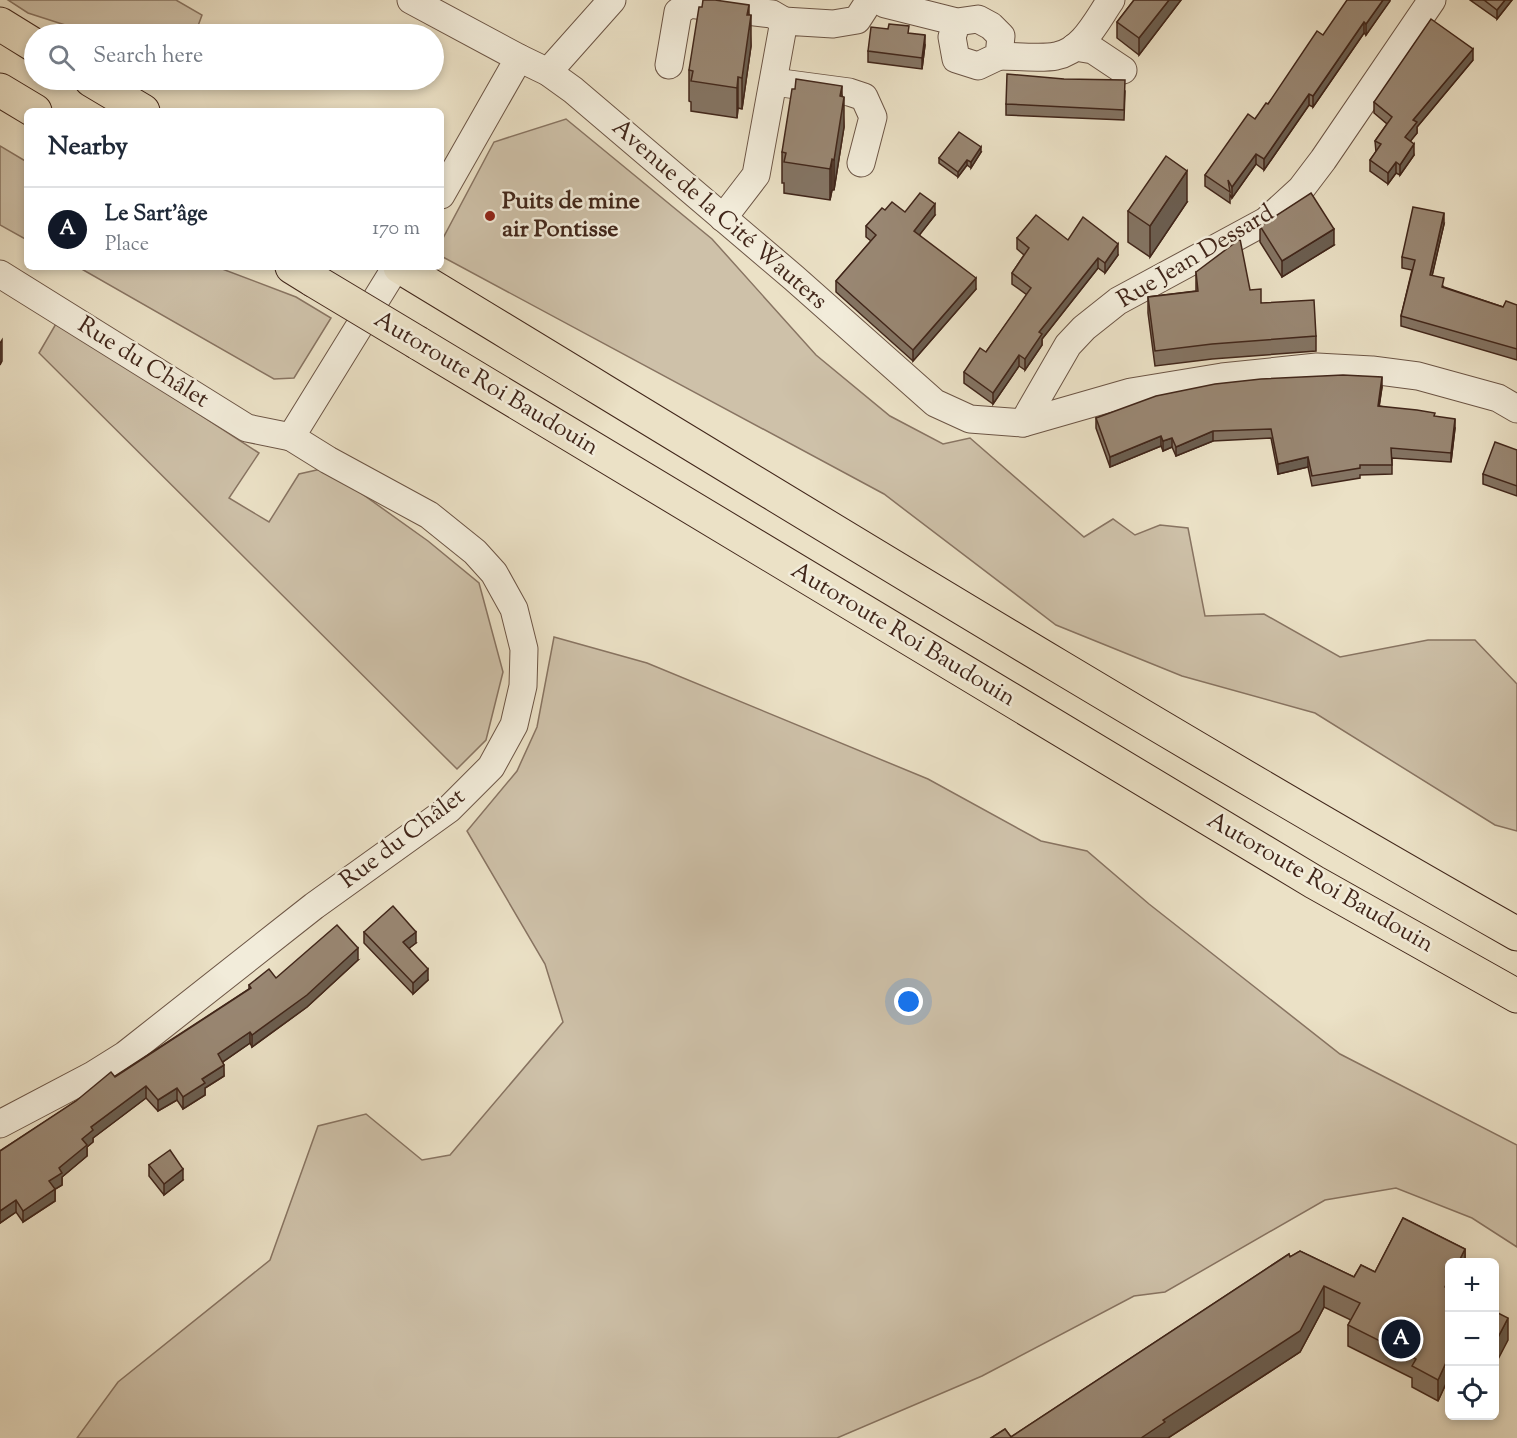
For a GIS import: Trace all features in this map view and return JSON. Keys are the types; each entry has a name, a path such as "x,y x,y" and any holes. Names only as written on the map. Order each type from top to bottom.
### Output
{"highway":[{"path":"0,24 24,39"},
{"path":"0,90 30,108"},
{"path":"108,90 138,108"},
{"path":"403,270 1334,831 1517,934"},
{"name":"Autoroute Roi Baudouin","path":"303,273 1314,882 1517,996"}],"street":[{"name":"Avenue de la Cité Wauters","path":"411,0 548,72 581,97 794,278 934,403 970,419 1023,423"},
{"path":"548,72 612,0"},
{"path":"669,64 678,12 689,4 772,14 784,21 833,24 857,20 870,0"},
{"path":"879,0 885,4 957,22 978,19 991,26 1001,36 999,56"},
{"path":"957,22 952,37 956,59 978,66 999,56 1057,56 1083,40 1111,0"},
{"name":"Rue Jean Dessard","path":"1023,423 1068,345 1084,328 1118,301 1266,221 1301,189 1432,0"},
{"path":"723,218 756,175 784,21"},
{"path":"1075,47 1093,50 1123,70"},
{"path":"444,190 519,58"},
{"path":"774,82 849,92 864,97 873,117 861,163"},
{"path":"291,437 396,270"},
{"name":"Rue du Châlet","path":"0,274 247,428 291,437 328,460 429,515 475,552 494,573 514,609 524,649 523,686 514,724 491,767 449,809 314,906 125,1055 93,1075 0,1124"},
{"path":"1023,423 1131,392 1222,377 1317,368 1372,370 1418,376 1498,398 1517,409"}],"shaded area":[{"path":"8,0 176,0 202,15 199,24 62,24 28,13"},
{"path":"566,119 712,239 816,355 890,416 943,444 970,438 1084,537 1113,519 1135,535 1160,525 1188,528 1205,616 1264,614 1340,657 1428,640 1475,640 1517,684 1517,831 1495,825 1315,713 1182,676 1056,625 884,494 444,258 444,236 494,142"},
{"path":"0,146 24,160 24,238 0,225"},
{"path":"83,270 225,270 296,297 331,318 294,378 274,379"},
{"path":"57,322 259,453 229,498 269,522 299,474 321,469 344,481 428,541 479,583 503,672 486,740 457,769 39,353"},
{"path":"554,637 647,663 928,779 1041,841 1087,851 1149,904 1340,1054 1517,1145 1517,1247 1472,1218 1396,1188 1325,1200 1165,1292 1134,1296 982,1376 837,1438 77,1438 118,1382 270,1260 318,1126 366,1114 422,1160 450,1155 563,1022 545,964 467,831 517,771 537,727"}],"building":[{"path":"703,0 749,5 747,15 751,15 742,78 738,77 737,88 691,81 693,71 689,70 699,7 702,7"},
{"path":"1134,0 1169,0 1139,38 1117,22"},
{"path":"1347,0 1383,0 1366,24 1364,22 1313,96 1309,94 1264,159 1256,154 1232,187 1228,180 1230,192 1205,175 1248,114 1255,119 1266,103 1268,104 1317,31 1323,35"},
{"path":"1484,0 1505,0 1497,10"},
{"path":"1431,19 1473,49 1413,120 1417,122 1405,137 1414,144 1400,165 1396,162 1388,173 1370,160 1381,144 1375,141 1392,117 1374,102"},
{"path":"889,24 909,26 908,33 925,35 922,58 868,51 871,27 888,29"},
{"path":"1007,74 1064,79 1125,80 1124,110 1006,104"},
{"path":"796,79 842,86 840,96 844,97 834,160 832,159 830,169 784,162 786,153 782,152 792,89 795,89"},
{"path":"959,132 981,147 971,162 967,160 958,172 939,158"},
{"path":"1166,156 1187,171 1150,226 1128,211"},
{"path":"920,193 935,204 914,231 976,278 913,350 836,281 876,235 866,226 882,208 885,210 892,202 905,212"},
{"path":"1311,193 1334,229 1282,261 1260,226"},
{"path":"1413,207 1444,213 1430,275 1444,278 1442,287 1503,307 1506,301 1517,305 1517,349 1401,316 1415,260 1402,257"},
{"path":"1036,215 1068,240 1083,217 1118,244 1105,263 1098,258 1039,332 1042,334 1025,359 1019,355 993,393 964,372 980,348 986,352 1031,288 1012,273 1029,248 1017,238"},
{"path":"1240,239 1250,290 1261,289 1261,303 1314,300 1316,336 1155,351 1148,297 1198,291 1196,272"},
{"path":"1343,375 1382,377 1378,406 1435,413 1434,416 1455,419 1451,453 1391,448 1392,465 1360,465 1360,468 1312,476 1308,457 1278,464 1271,429 1213,431 1176,447 1172,438 1163,441 1161,436 1110,457 1096,418 1156,396 1215,384"},
{"path":"1495,442 1517,450 1517,486 1483,474"},
{"path":"393,906 416,932 403,942 428,969 413,983 364,932"},
{"path":"337,925 358,948 307,995 252,1035 250,1032 218,1054 224,1065 202,1079 205,1083 183,1097 177,1088 158,1100 146,1086 91,1127 93,1130 82,1139 87,1145 59,1168 62,1173 49,1181 55,1189 23,1211 16,1200 0,1211 0,1151 76,1101 111,1072 115,1077 251,988 249,985 269,969 276,978"},
{"path":"170,1150 183,1169 164,1184 149,1165"},
{"path":"1403,1218 1465,1249 1460,1258 1445,1258 1445,1365 1438,1380 1412,1366 1416,1359 1348,1325 1360,1303 1324,1286 1300,1331 1163,1420 1165,1422 1141,1438 991,1438 1005,1429 1011,1437 1289,1254 1290,1257 1300,1251 1354,1277 1361,1265 1375,1272"},
{"path":"1499,1314 1508,1318 1499,1335"}],"place":[{"name":"Puits de mine air Pontisse","path":"490,216"},
{"name":"Le Sart'âge","path":"1401,1339"}]}
